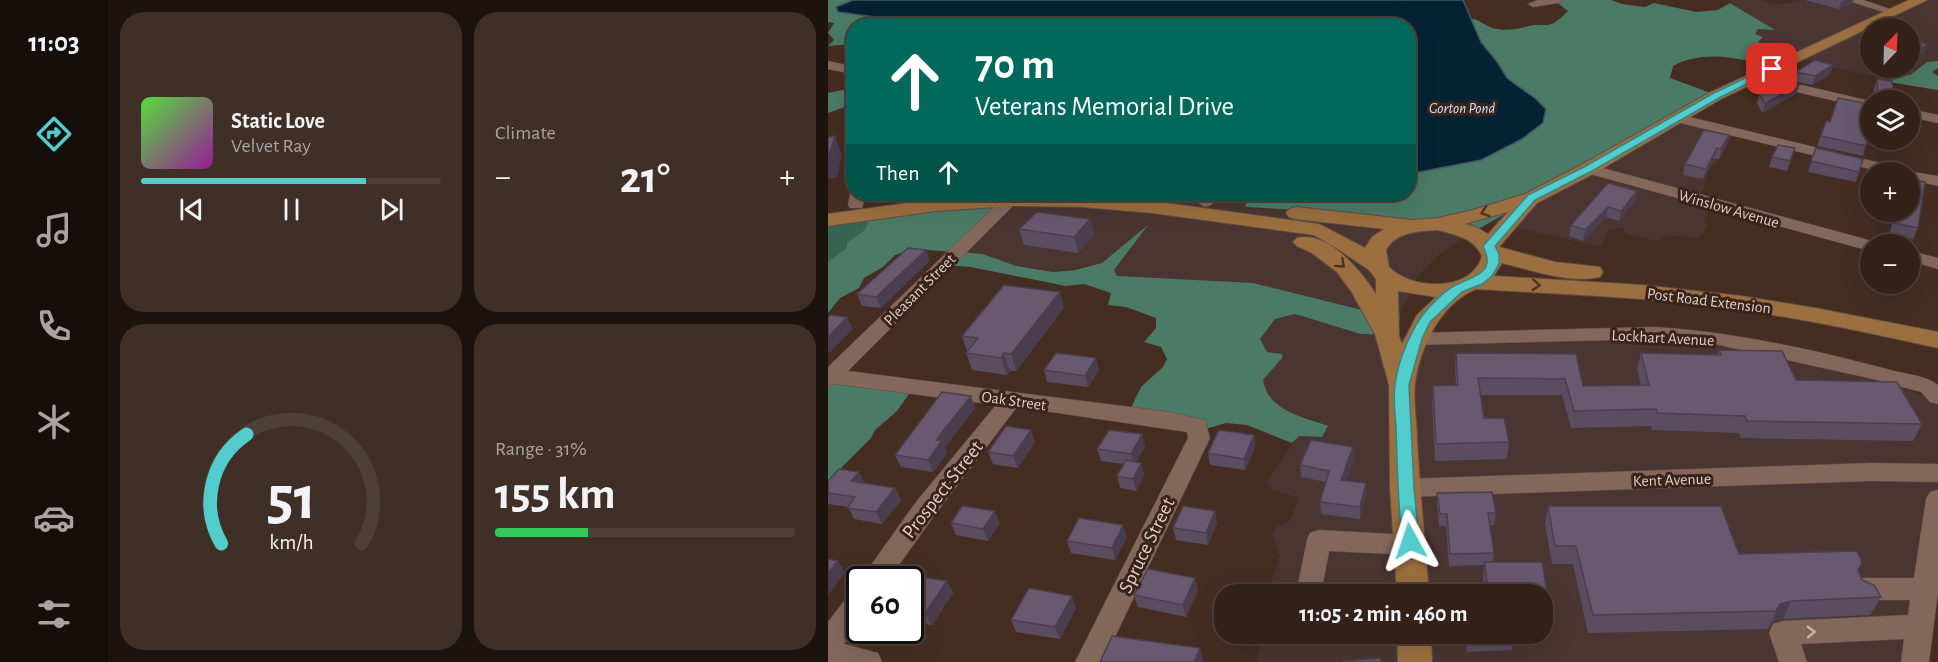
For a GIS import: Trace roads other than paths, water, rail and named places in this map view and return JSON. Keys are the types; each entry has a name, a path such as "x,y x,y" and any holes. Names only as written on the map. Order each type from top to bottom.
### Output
{"main road":[{"path":"1082,201 1152,207 1208,203 1382,224 1438,224 1478,215 1532,198 1754,78 1920,0"},
{"path":"1402,385 1415,339 1425,320 1467,285 1488,273 1493,264 1491,250 1532,198"},
{"path":"828,210 852,201"},
{"path":"828,220 936,205 995,201"},
{"path":"1208,203 1315,246 1333,257 1355,277 1387,336 1402,385 1405,488 1413,584"},
{"name":"Post Road Extension","path":"1208,203 1319,230 1349,246 1401,285 1419,290 1467,285 1608,288 1741,303 1827,317 1938,340"},
{"name":"Post Road Extension","path":"1438,224 1468,231 1491,250 1555,269 1766,290 1938,324"},
{"path":"1387,336 1382,272 1374,255 1377,245 1386,236 1399,229 1416,225"},
{"path":"1414,644 1415,662"}],"street":[{"path":"1533,4 1558,0"},
{"path":"1851,0 1893,12"},
{"path":"828,66 846,69"},
{"path":"1754,78 1860,103"},
{"path":"1920,115 1938,119"},
{"path":"1677,118 1779,145 1860,163"},
{"name":"Winslow Avenue","path":"1588,169 1860,243"},
{"path":"1920,177 1938,181"},
{"name":"Pleasant Street","path":"830,378 1009,201"},
{"path":"1920,259 1938,264"},
{"name":"Lockhart Avenue","path":"1415,339 1654,333 1709,337 1873,372 1928,387 1938,397"},
{"name":"Oak Street","path":"830,378 1170,420 1197,426"},
{"name":"Prospect Street","path":"883,566 1011,400"},
{"name":"Spruce Street","path":"1089,662 1198,438 1197,426"},
{"name":"Kent Avenue","path":"1405,488 1859,473 1938,473"},
{"path":"1915,662 1938,499"},
{"path":"1310,584 1319,540 1411,546"},
{"path":"1864,589 1925,589"},
{"path":"828,644 846,619"},
{"path":"1793,662 1783,633 1920,626"},
{"path":"828,654 868,662"}],"water":[{"name":"Gorton Pond","path":"853,0 1463,0 1481,42 1507,78 1546,109 1543,123 1522,139 1481,160 1416,173 1416,18 883,18 838,12 836,7"}]}
